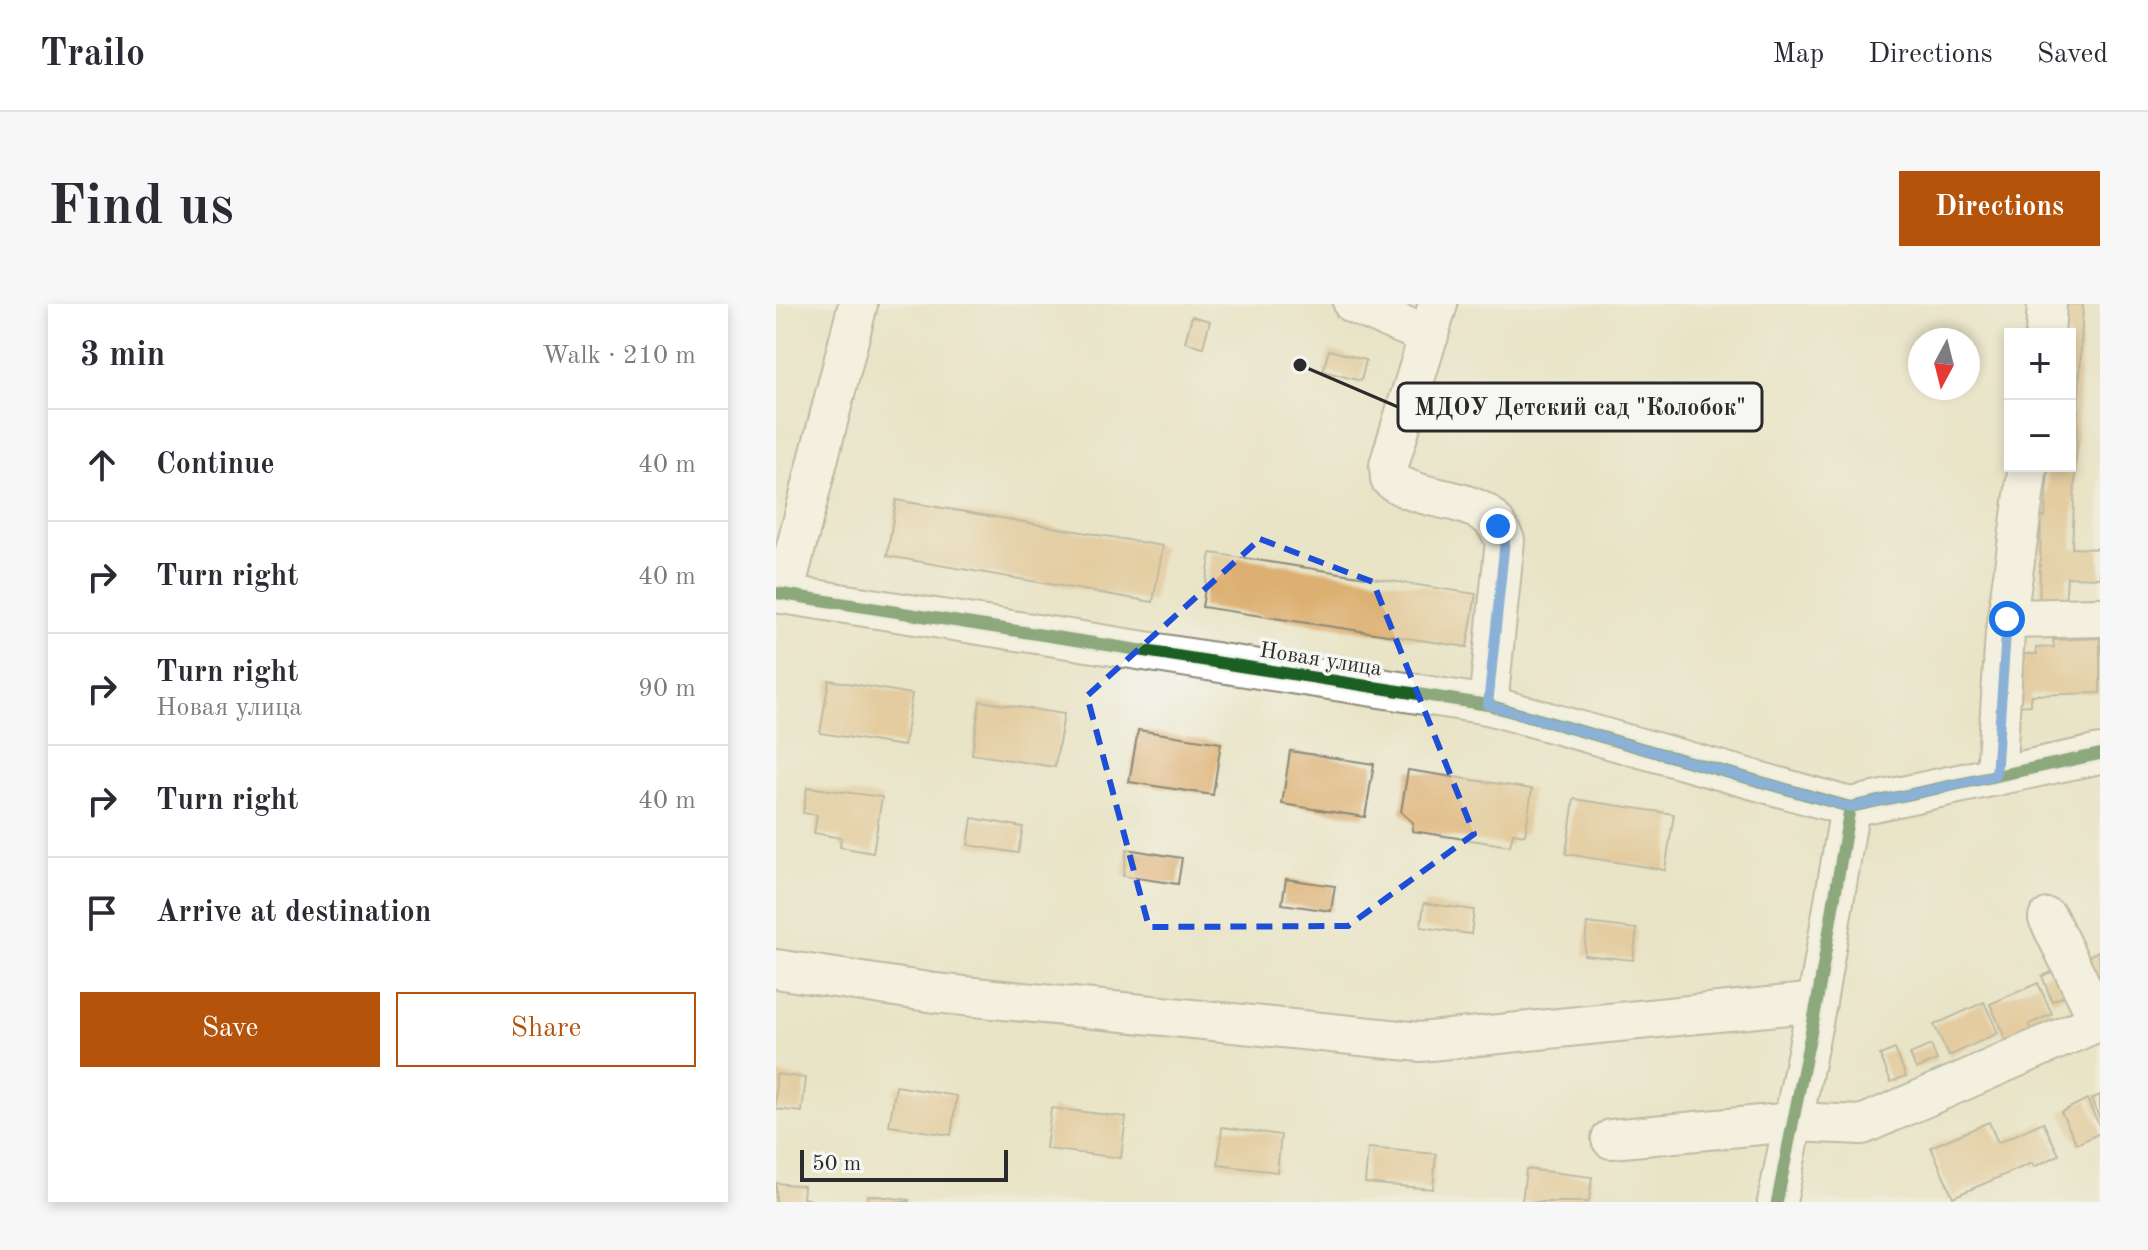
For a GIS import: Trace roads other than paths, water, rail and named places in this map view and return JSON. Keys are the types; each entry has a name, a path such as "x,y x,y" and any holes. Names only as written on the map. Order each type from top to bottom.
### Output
{"street":[{"path":"780,593 858,304"},
{"path":"1353,304 1433,320 1389,465 1390,479 1400,487 1488,515 1505,540 1488,705"},
{"path":"2045,328 2047,304"},
{"path":"1996,776 2007,619 2027,472"},
{"name":"Новая улица","path":"780,593 1488,705 1850,807"},
{"path":"2007,619 2100,617"},
{"path":"1777,1202 1817,1002 1850,807 2100,754"},
{"path":"1611,1139 1793,1122 1862,1125 2099,1022 2048,918"},
{"path":"776,969 935,993 1420,1042 1817,1002"}],"place":[{"name":"МДОУ Детский сад \"Колобок\"","path":"1300,365"}]}
